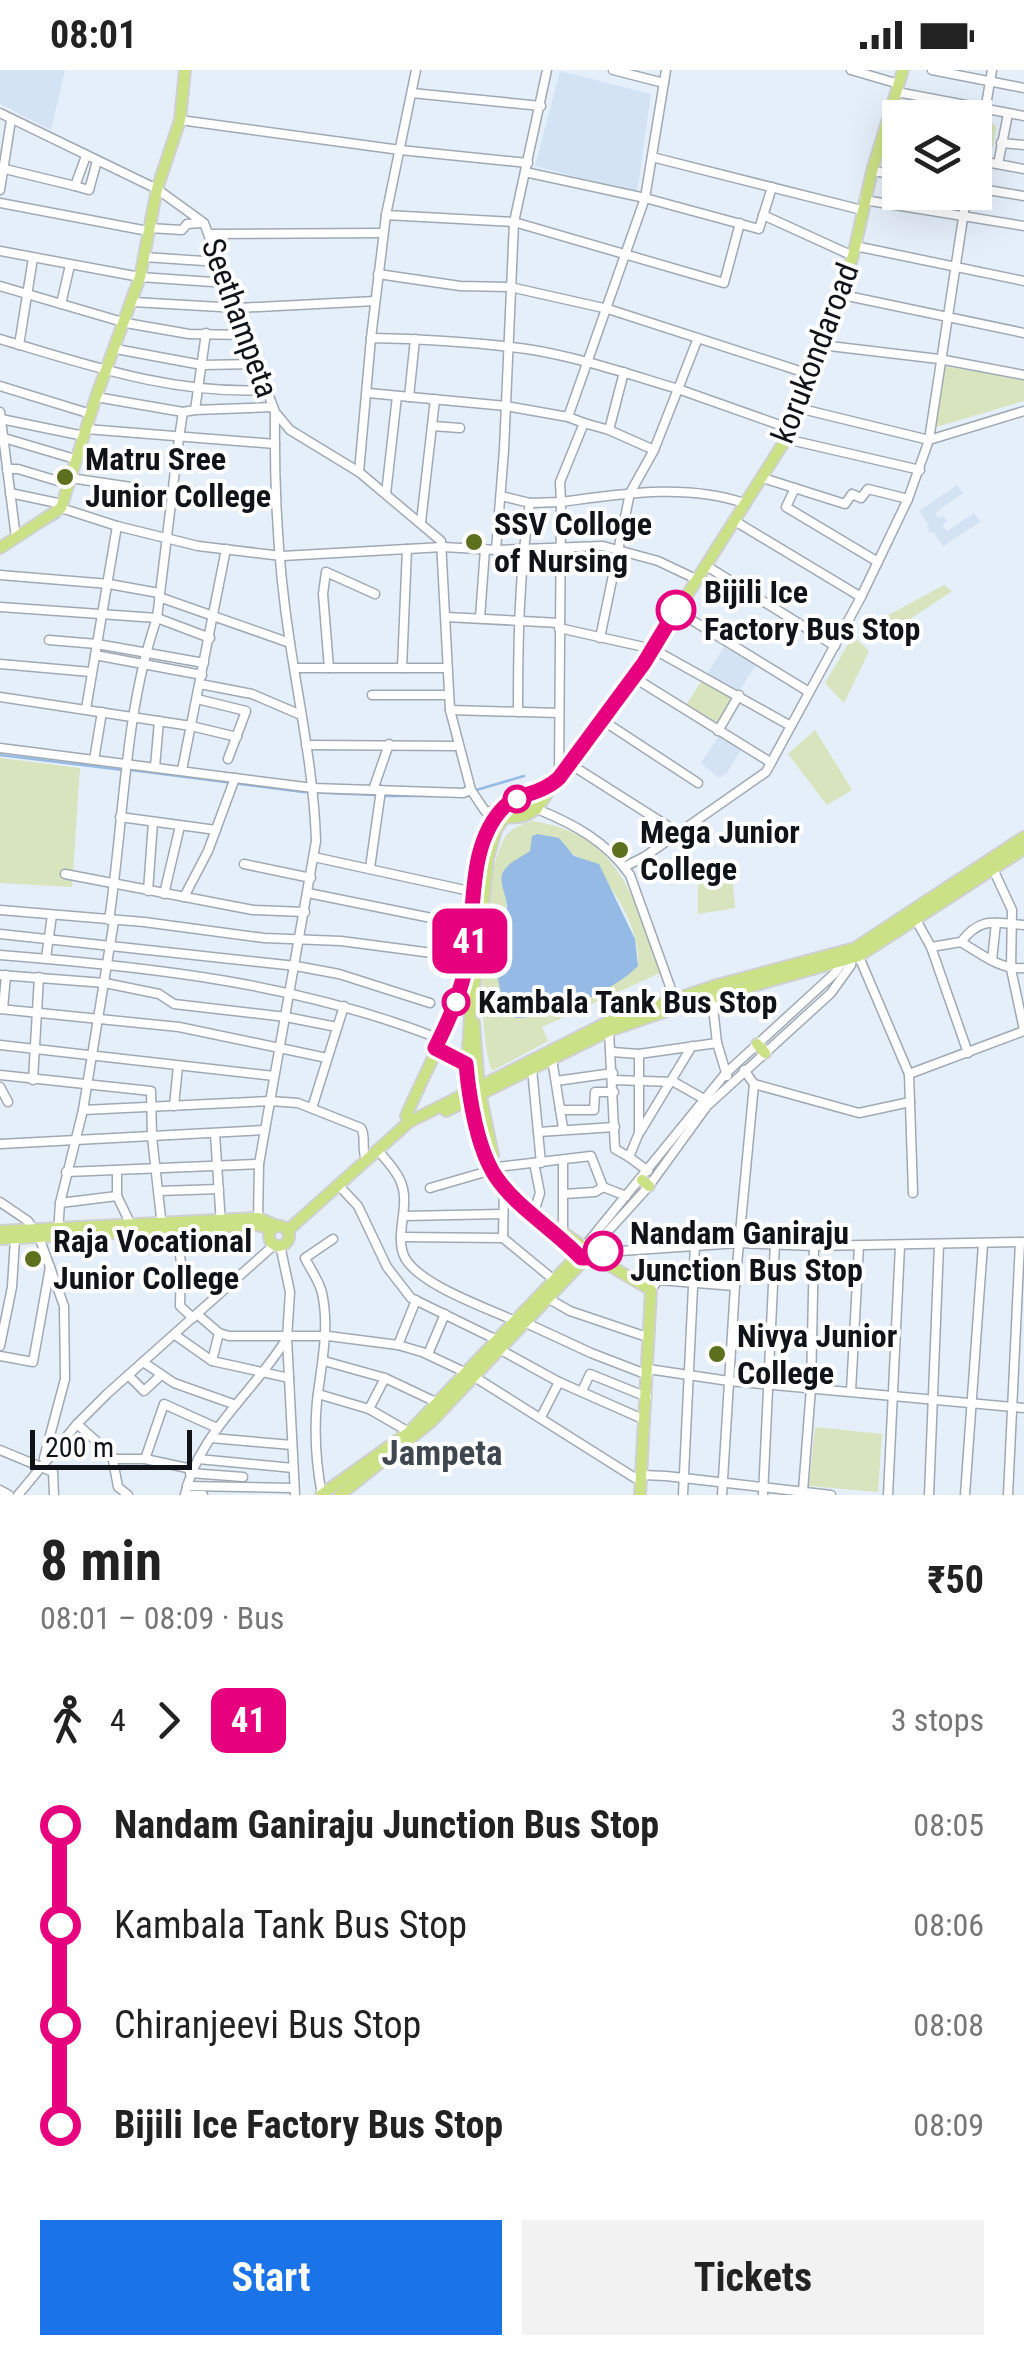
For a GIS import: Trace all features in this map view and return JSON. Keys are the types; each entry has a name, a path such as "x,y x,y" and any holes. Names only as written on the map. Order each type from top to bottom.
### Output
{"main road":[{"path":"0,548 62,506 96,396 140,278 156,189 180,120 185,70"},
{"name":"korukondaroad","path":"894,100 903,70"},
{"name":"korukondaroad","path":"502,815 508,803 555,782 570,764 634,677 789,434 854,251 882,143"},
{"path":"476,924 474,892 490,826 502,815 525,818 538,810 555,782"},
{"path":"526,798 536,799 538,810"},
{"path":"502,815 488,858 476,924 466,1064 495,1169 504,1187 586,1253 650,1290 640,1495"},
{"path":"913,916 1024,837"},
{"path":"0,1231 58,1233 258,1222 281,1230 286,1242 277,1245 269,1237 281,1230 342,1189 413,1126 592,1034 676,1003 850,954 1024,849"},
{"path":"409,1122 406,1116 473,959"},
{"path":"592,1034 609,1031 676,1003 712,998 746,982"},
{"path":"471,1002 475,1094"},
{"path":"438,1044 466,1064"},
{"path":"281,1230 409,1122 532,1070 550,1055"},
{"path":"495,1169 586,1253"},
{"path":"162,1226 177,1230 221,1223"},
{"path":"0,1239 36,1233"},
{"path":"544,1295 554,1280 586,1253"},
{"path":"340,1495 408,1443 586,1253"},
{"path":"322,1495 438,1407"}],"street":[{"path":"359,472 383,234 416,70"},
{"path":"496,550 514,222 548,70"},
{"path":"613,70 664,84"},
{"path":"568,417 645,198 666,70"},
{"path":"851,70 945,100"},
{"path":"932,70 1024,88"},
{"path":"987,100 992,70"},
{"path":"412,93 541,106"},
{"path":"992,111 1024,116"},
{"name":"Seethampeta","path":"0,113 156,189 204,222 274,410"},
{"path":"998,164 1008,114"},
{"path":"0,190 11,120"},
{"path":"180,120 526,168 759,229 772,187"},
{"path":"1002,143 1024,145"},
{"path":"75,186 86,156"},
{"path":"652,157 864,205 1024,226"},
{"path":"2,174 89,190 97,161"},
{"path":"992,163 1024,169"},
{"path":"872,171 882,173"},
{"path":"992,191 1024,196"},
{"path":"0,203 148,229 182,230 190,223 204,222"},
{"path":"624,867 766,772 861,598 908,499 929,440 964,210"},
{"path":"386,215 514,222 724,283 740,223"},
{"path":"763,215 854,251 1024,281"},
{"path":"210,234 383,234"},
{"path":"0,251 140,278 227,283"},
{"path":"144,257 219,262"},
{"path":"19,345 33,258"},
{"path":"61,304 70,264"},
{"path":"378,274 460,286 510,287 608,309 812,375"},
{"path":"0,286 126,323 188,334 245,335"},
{"path":"838,294 1024,332"},
{"path":"132,302 238,308 375,302"},
{"path":"196,410 206,333"},
{"path":"371,338 509,348 587,362 678,389 789,434 920,470"},
{"path":"600,638 630,493 654,450 698,338"},
{"path":"0,339 106,372 198,388 266,390"},
{"path":"409,397 414,339"},
{"path":"821,345 940,359 1024,375"},
{"path":"116,349 202,364 257,364"},
{"path":"609,430 624,372"},
{"path":"0,386 91,414"},
{"path":"368,393 506,406 568,417 654,450"},
{"path":"96,396 183,412 274,410"},
{"path":"386,494 397,396"},
{"path":"421,522 435,400"},
{"path":"798,408 929,440 1024,411"},
{"path":"258,1222 264,1130 314,856 313,788 290,643 274,500 274,410"},
{"path":"274,410 290,430 359,472 421,522 443,547 450,710 472,792 485,811 502,815"},
{"path":"58,1233 60,1202 83,1110 109,964 127,764 146,652 157,618 183,412"},
{"path":"16,538 0,416 85,432 275,444"},
{"path":"555,782 560,482 584,423"},
{"path":"432,426 460,428"},
{"path":"4,438 75,459"},
{"path":"7,469 68,481 138,488"},
{"path":"763,478 845,504 852,494 861,498 868,489 908,499"},
{"path":"795,488 786,508 878,562"},
{"path":"172,490 274,500"},
{"path":"501,496 530,502 561,502 630,493 697,492 744,503"},
{"path":"10,493 166,539 226,549 282,556 443,547 496,550 603,546 658,562 696,579"},
{"path":"518,712 518,620 530,502"},
{"path":"733,520 861,598"},
{"path":"86,710 117,526"},
{"path":"182,770 226,549"},
{"path":"402,668 407,549"},
{"path":"480,618 485,549"},
{"path":"705,565 836,646"},
{"path":"330,668 323,594 326,572 375,594"},
{"path":"0,575 109,584 159,595 290,643"},
{"path":"0,606 157,618 210,638"},
{"path":"676,610 809,692"},
{"path":"446,617 560,626 652,649 789,725"},
{"path":"49,640 97,644 204,663"},
{"path":"95,656 144,663 201,679 302,715"},
{"path":"0,664 92,672"},
{"path":"295,668 446,668"},
{"path":"634,677 770,762"},
{"path":"372,695 448,696"},
{"path":"718,731 739,695"},
{"path":"0,697 191,726 236,737"},
{"path":"196,699 246,711 228,759"},
{"path":"450,710 559,712"},
{"path":"94,760 102,712"},
{"path":"602,720 698,783"},
{"path":"155,767 159,721"},
{"path":"370,868 377,790 389,744"},
{"path":"306,745 458,746"},
{"path":"0,748 313,788 472,792"},
{"path":"570,764 677,832"},
{"path":"184,897 216,830 235,778"},
{"path":"538,810 603,844 624,867 653,934 676,1003"},
{"path":"120,817 216,830"},
{"path":"148,892 154,822"},
{"path":"164,894 180,826"},
{"path":"314,856 474,892"},
{"path":"244,864 311,878"},
{"path":"909,1074 1024,1031 1011,969 1019,925 993,869"},
{"path":"65,874 253,910 305,912"},
{"path":"308,893 476,924"},
{"path":"0,910 264,938 301,938 473,959"},
{"path":"46,958 52,915"},
{"path":"913,916 931,947 968,1054"},
{"path":"992,960 996,923"},
{"path":"931,947 961,942 977,925 1019,925"},
{"path":"0,934 296,966 339,974 430,1002"},
{"path":"961,942 982,958 1011,969 1024,968"},
{"path":"0,954 221,978 386,1018 438,1044"},
{"path":"586,1253 708,1106 850,954 909,1074 912,1194"},
{"path":"327,1058 179,1027 2,1009 3,975 105,983 159,994 174,1004 286,1017 337,1028"},
{"path":"32,1080 39,977"},
{"path":"712,998 718,1043 731,1082"},
{"path":"312,1108 344,1006"},
{"path":"609,1031 615,1149"},
{"path":"612,1052 639,1054 718,1043"},
{"path":"0,1045 274,1076"},
{"path":"630,1157 692,1046"},
{"path":"586,1253 626,1196 646,1179 726,1072 761,1049"},
{"path":"639,1054 640,1133"},
{"path":"550,1055 563,1128"},
{"path":"174,1106 178,1066"},
{"path":"532,1070 540,1193 535,1209"},
{"path":"744,1070 754,1084 859,1112 910,1102"},
{"path":"0,1075 150,1090 162,1226"},
{"path":"556,1081 613,1077 672,1082 704,1099"},
{"path":"722,1495 735,1286 754,1084"},
{"path":"0,1088 8,1102"},
{"path":"560,1110 594,1110 595,1092 614,1092"},
{"path":"83,1110 298,1103 361,1128 367,1161"},
{"path":"538,1132 615,1127"},
{"path":"0,1144 264,1130"},
{"path":"215,1134 221,1223"},
{"path":"430,1188 495,1169 563,1161 615,1149 630,1157 646,1179"},
{"path":"381,1154 401,1181 404,1256 431,1282 648,1372 1024,1408"},
{"path":"590,1156 603,1187 626,1196"},
{"path":"563,1161 563,1233"},
{"path":"66,1172 259,1164"},
{"path":"117,1170 116,1196 133,1228"},
{"path":"503,1238 504,1187"},
{"path":"564,1194 595,1192 603,1187"},
{"path":"159,1191 219,1189"},
{"path":"342,1189 358,1206 387,1267 419,1302 559,1382 645,1420"},
{"path":"60,1202 116,1196"},
{"path":"0,1202 28,1221 36,1233 64,1306 63,1391 42,1464"},
{"path":"404,1216 502,1214"},
{"path":"177,1230 180,1306 218,1333 236,1338 324,1336 398,1345 470,1374 635,1478 684,1478 763,1491 832,1495"},
{"path":"401,1237 503,1238 554,1280"},
{"path":"0,1346 14,1239"},
{"path":"322,1495 316,1466 318,1394 324,1361 322,1292 304,1258 333,1239"},
{"path":"586,1253 740,1243 900,1246 1022,1242 1008,1495"},
{"path":"763,1491 775,1243"},
{"path":"929,1495 939,1244"},
{"path":"965,1495 983,1244"},
{"path":"18,1495 77,1424 277,1245 290,1292 287,1338 294,1491 244,1488 186,1492"},
{"path":"684,1495 695,1245"},
{"path":"803,1493 811,1388 814,1246"},
{"path":"851,1392 859,1246"},
{"path":"888,1495 900,1246"},
{"path":"387,1267 404,1256"},
{"path":"0,1356 33,1362 50,1267"},
{"path":"650,1290 658,1280 735,1286"},
{"path":"398,1345 431,1282"},
{"path":"544,1295 570,1311 647,1337"},
{"path":"428,1354 445,1314"},
{"path":"212,1361 218,1333"},
{"path":"175,1335 212,1361 288,1378"},
{"path":"186,1492 191,1471 217,1428 287,1338"},
{"path":"324,1361 385,1378 438,1407"},
{"path":"143,1362 174,1383 236,1405"},
{"path":"582,1391 590,1374 647,1396"},
{"path":"128,1375 144,1391 160,1376"},
{"path":"369,1408 385,1378"},
{"path":"541,1417 559,1382"},
{"path":"146,1459 174,1383"},
{"path":"318,1394 369,1408 409,1432"},
{"path":"164,1404 217,1428"},
{"path":"77,1424 115,1459 146,1459 191,1471 243,1477"},
{"path":"211,1438 292,1445"},
{"path":"242,1442 244,1488"},
{"path":"0,1450 42,1464 53,1472 54,1495"},
{"path":"115,1459 116,1490 128,1495"},
{"path":"198,1459 292,1468"},
{"path":"0,1490 9,1495"},
{"path":"186,1492 203,1495"}],"shaded area":[{"path":"0,70 65,70 51,130 0,104"},
{"path":"560,71 651,94 637,193 535,166"},
{"path":"957,485 963,493 935,513 947,521 942,525 947,531 974,513 980,522 943,546 930,533 919,511"},
{"path":"724,647 756,665 739,691 707,674"},
{"path":"719,736 741,750 727,773 719,778 701,763"}],"green space":[{"path":"944,366 1024,380 1024,401 933,428"},
{"path":"944,585 952,591 882,638 883,618"},
{"path":"853,636 869,651 844,703 825,683"},
{"path":"704,677 736,695 717,727 685,707"},
{"path":"815,730 852,790 827,805 788,754"},
{"path":"0,758 80,768 72,887 0,883"},
{"path":"532,821 561,828 585,840 620,874 642,920 660,973 542,1027 548,1041 492,1071 482,988 490,883 506,836","holes":["538,834 562,841 596,871 624,909 635,938 638,966 580,1002 548,1014 516,1018 499,930 506,908 502,885 515,862 530,851"]},
{"path":"731,860 735,908 698,914 698,870"},
{"path":"815,1427 882,1434 878,1492 809,1486"}],"water":[{"path":"532,836 559,838 574,856 599,864 635,939 638,966 580,1002 546,1014 516,1018 504,1002 498,977 498,938 507,907 502,878 507,866 530,851"}],"waterway":[{"path":"38,529 59,517"},
{"path":"0,755 123,770"},
{"path":"131,770 303,792 376,795"},
{"path":"473,791 524,776"},
{"path":"384,796 461,796"}],"bus line":[{"name":"41","path":"603,1251 581,1258 504,1187 492,1170 473,1113 466,1064 435,1048 462,986 480,855 490,826 508,803 551,786 559,778 644,663 676,610"}],"place":[{"name":"Matru Sree Junior College","path":"65,477"},
{"name":"SSV Colloge of Nursing","path":"474,542"},
{"name":"Bijili Ice Factory Bus Stop","path":"676,610"},
{"name":"Mega Junior College","path":"620,850"},
{"name":"Kambala Tank Bus Stop","path":"456,1002"},
{"name":"Nandam Ganiraju Junction Bus Stop","path":"603,1251"},
{"name":"Raja Vocational Junior College","path":"33,1259"},
{"name":"Nivya Junior College","path":"717,1354"}],"district":[{"name":"Jampeta","path":"442,1453"}]}
